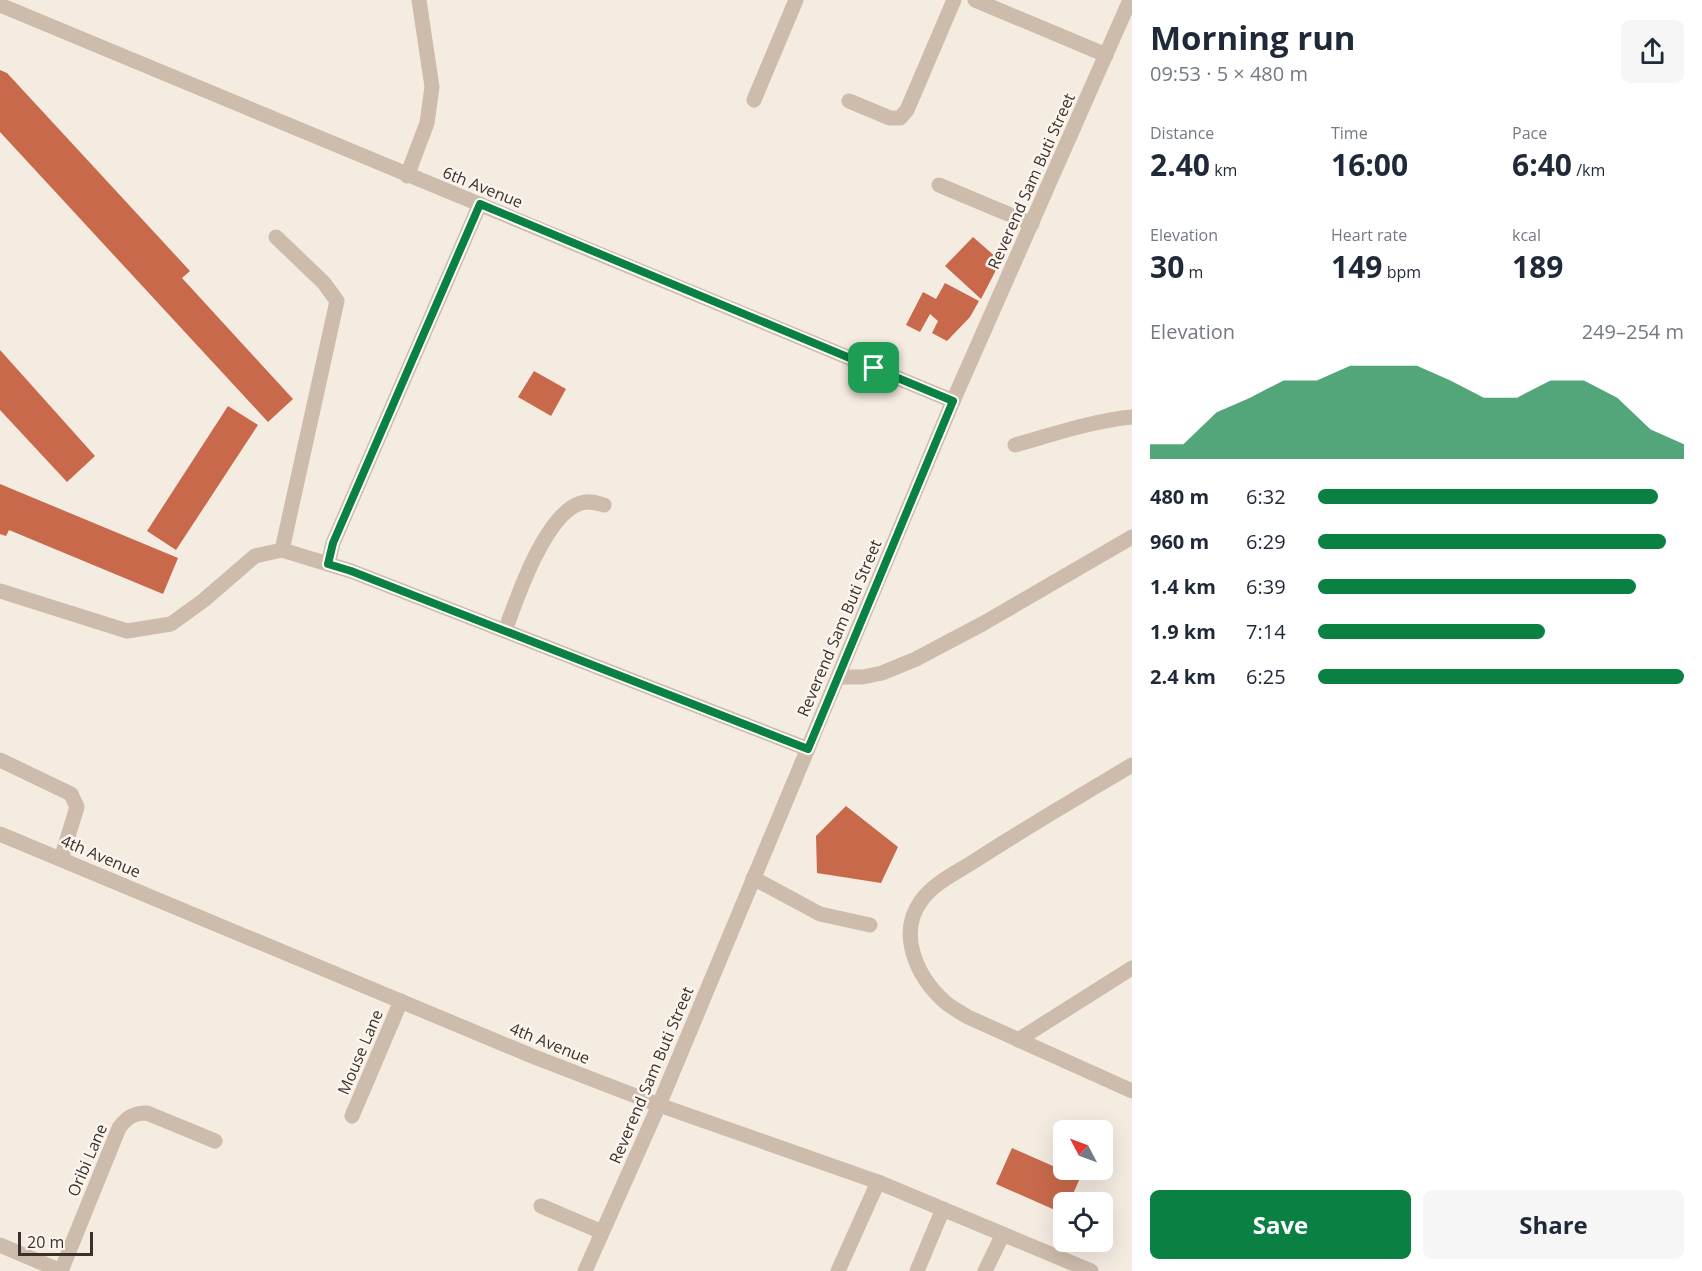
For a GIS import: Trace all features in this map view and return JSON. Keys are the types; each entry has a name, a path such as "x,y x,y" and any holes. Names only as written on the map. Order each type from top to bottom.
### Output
{"street":[{"path":"407,176 427,123 432,95 418,0"},
{"path":"754,100 796,0"},
{"path":"849,100 890,118 900,118 907,110 954,0"},
{"path":"975,0 1106,55"},
{"name":"Reverend Sam Buti Street","path":"585,1271 659,1105 953,401 1130,0"},
{"name":"6th Avenue","path":"0,5 953,401"},
{"path":"939,185 1032,224"},
{"path":"328,564 333,543 480,204"},
{"path":"276,237 324,283 337,302 282,550"},
{"path":"1015,445 1071,429 1132,417"},
{"path":"505,631 546,534 568,509 582,502 604,505"},
{"path":"838,677 863,677 882,673 916,659 984,623 1132,537"},
{"path":"0,591 127,632 171,624 204,600 255,556 282,550 351,571 808,749"},
{"path":"0,760 71,794 76,807 61,859"},
{"path":"1132,765 940,883 921,900 911,920 909,938 924,978 945,1002 968,1017 1132,1090"},
{"name":"4th Avenue","path":"0,834 401,1001 659,1105 878,1182 1002,1236 1092,1271"},
{"path":"753,878 820,914 870,925"},
{"path":"1018,1040 1132,968"},
{"name":"Mouse Lane","path":"352,1116 401,1001"},
{"name":"Oribi Lane","path":"61,1271 119,1128 127,1118 138,1113 147,1113 215,1141"},
{"path":"838,1271 878,1182"},
{"path":"541,1206 602,1232"},
{"path":"917,1271 943,1209"},
{"path":"985,1271 1002,1236"},
{"path":"0,1245 61,1271"}],"building":[{"path":"0,70 7,73 190,271 182,278 293,399 268,422 0,132"},
{"path":"973,237 997,258 995,272 981,299 945,266"},
{"path":"945,283 979,301 970,317 947,341 932,333 938,321 930,314 920,332 906,325 923,292 936,299"},
{"path":"0,350 95,456 67,482 0,410"},
{"path":"534,371 566,389 551,416 518,397"},
{"path":"228,406 258,425 176,550 147,531"},
{"path":"0,484 178,558 163,594 9,530 6,536 0,534"},
{"path":"846,806 898,847 881,883 817,873 816,836"},
{"path":"1012,1148 1053,1166 1053,1180 1079,1180 1074,1192 1053,1192 1053,1209 996,1184"}],"route":[{"path":"480,204 874,368 953,401 808,749 328,564 333,543 480,204"}]}
